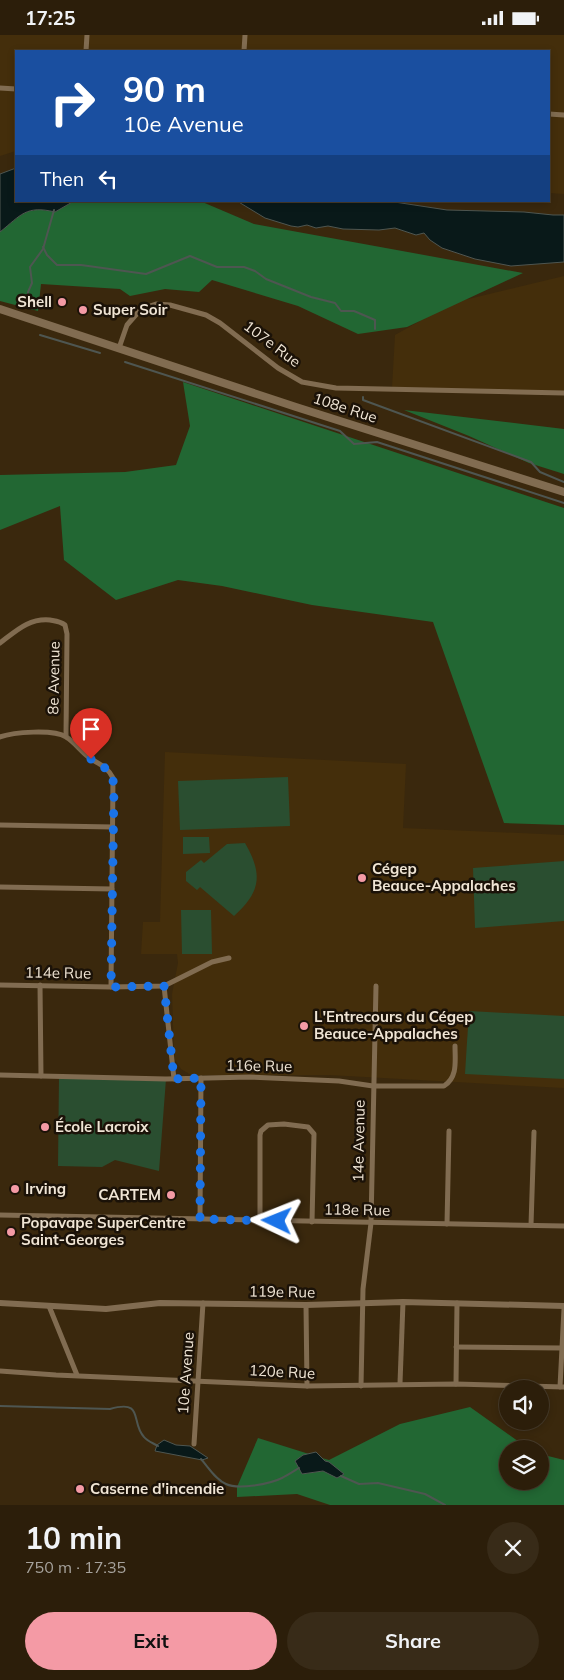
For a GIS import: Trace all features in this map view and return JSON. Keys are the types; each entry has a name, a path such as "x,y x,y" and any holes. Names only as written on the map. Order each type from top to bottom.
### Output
{"main road":[{"path":"0,309 119,348"},
{"name":"108e Rue","path":"119,348 564,493"}],"street":[{"path":"86,50 87,35"},
{"path":"244,50 245,35"},
{"path":"0,88 15,89"},
{"path":"550,114 564,115"},
{"name":"107e Rue","path":"119,348 127,325 141,309 156,304 170,305 213,319 278,368 302,382 344,388 564,393"},
{"name":"8e Avenue","path":"0,643 31,621 46,620 62,623 66,628 66,736"},
{"path":"0,737 7,734 24,733 52,733 66,736 82,751 108,768 113,778 111,987"},
{"path":"0,825 113,827"},
{"path":"0,887 112,889"},
{"name":"114e Rue","path":"0,985 164,986 212,962 228,957"},
{"path":"40,985 41,1076"},
{"path":"164,986 174,1079"},
{"name":"14e Avenue","path":"361,1386 363,1281 370,1223 376,986"},
{"name":"116e Rue","path":"0,1075 174,1079 250,1077 339,1081 373,1086 444,1086 450,1082 454,1075 456,1046"},
{"path":"200,1219 201,1078"},
{"path":"260,1221 260,1135 261,1131 268,1125 284,1124 308,1127 314,1134 312,1222"},
{"path":"447,1224 449,1131"},
{"path":"531,1225 534,1132"},
{"name":"118e Rue","path":"0,1215 564,1227"},
{"path":"400,1383 403,1302"},
{"name":"119e Rue","path":"0,1303 106,1309 160,1303 306,1305 403,1302 564,1308"},
{"name":"10e Avenue","path":"194,1444 203,1303"},
{"path":"456,1384 457,1303"},
{"path":"306,1305 307,1386"},
{"path":"49,1306 77,1375"},
{"path":"562,1387 564,1308"},
{"path":"456,1347 562,1348"},
{"name":"120e Rue","path":"0,1371 307,1386 361,1386 400,1383 562,1387"}],"shaded area":[{"path":"0,35 564,35 564,194 550,193 550,50 15,50 15,151 0,156"},
{"path":"15,168 15,202 72,202 55,212 37,210 24,213 0,232 0,174"},
{"path":"239,202 395,202 447,210 564,215 564,262 511,266 475,259 442,248 430,240 424,233 416,235 395,228 379,230 343,229 328,226 316,228 307,225 298,227 265,218"},
{"path":"564,276 564,391 392,388 395,335 452,303"},
{"name":"Cégep Beauce-Appalaches","path":"165,752 406,764 403,828 564,835 564,1088 329,1075 191,1075 181,1069 175,1060 174,1054 172,994 178,963 177,954 141,954 143,922 160,922"},
{"path":"164,1440 176,1445 190,1446 208,1458 202,1460 155,1451 157,1445"},
{"path":"316,1452 325,1461 344,1474 337,1478 323,1471 302,1474 295,1461 303,1455"}],"green space":[{"path":"72,202 202,202 254,224 523,273 407,327 358,334 298,306 212,280 199,292 165,289 130,296 120,289 41,284 38,311 0,301 0,232 25,213 38,210 55,212"},
{"path":"183,382 564,508 564,825 504,823 433,622 312,605 222,586 178,580 116,600 64,560 60,506 0,530 0,475 125,472 176,465 190,426"},
{"path":"404,410 564,429 564,474 529,463"},
{"path":"288,777 290,826 180,830 178,781"},
{"path":"183,837 209,837 210,853 183,854"},
{"path":"245,843 255,864 256,882 250,899 234,916 200,887 197,890 186,881 186,872 201,860 204,863 227,844"},
{"path":"564,861 564,921 475,928 473,868"},
{"path":"181,910 211,910 212,954 182,954"},
{"path":"469,1011 564,1016 564,1079 465,1074"},
{"path":"59,1076 166,1079 159,1171 115,1160 102,1167 58,1166"},
{"path":"470,1407 499,1428 499,1430 502,1430 516,1440 499,1440 499,1490 549,1490 549,1456 564,1460 564,1505 330,1505 297,1494 237,1497 237,1487 258,1438 309,1454 302,1474 323,1471 343,1474 322,1458 329,1460 400,1424"}],"waterway":[{"path":"27,306 28,292 32,283 30,267 43,249 54,210"},
{"path":"43,247 47,255 57,265 81,265 146,274 190,256 217,267 244,267 255,271 266,279 311,297 335,303 341,311 354,311 375,320 375,329"},
{"path":"40,335 100,353"},
{"path":"125,362 340,431 354,444 377,442 564,503"},
{"path":"363,397 363,400 531,462 540,472 564,482"},
{"path":"0,1406 110,1409 128,1407 135,1414 140,1431 144,1437 158,1446"},
{"path":"201,1459 215,1476 231,1486 270,1482 282,1478 299,1468"},
{"path":"341,1476 359,1484 378,1483 425,1494 445,1505"}],"place":[{"name":"Shell","path":"62,302"},
{"name":"Super Soir","path":"83,310"},
{"name":"Cégep Beauce-Appalaches","path":"362,878"},
{"name":"L'Entrecours du Cégep Beauce-Appalaches","path":"304,1026"},
{"name":"École Lacroix","path":"45,1127"},
{"name":"Irving","path":"15,1189"},
{"name":"CARTEM","path":"171,1195"},
{"name":"Popavape SuperCentre Saint-Georges","path":"11,1232"},
{"name":"Caserne d'incendie","path":"80,1489"}],"route":[{"path":"91,759 108,768 113,778 114,786 111,987 164,986 174,1079 201,1078 200,1219 277,1221"}]}
